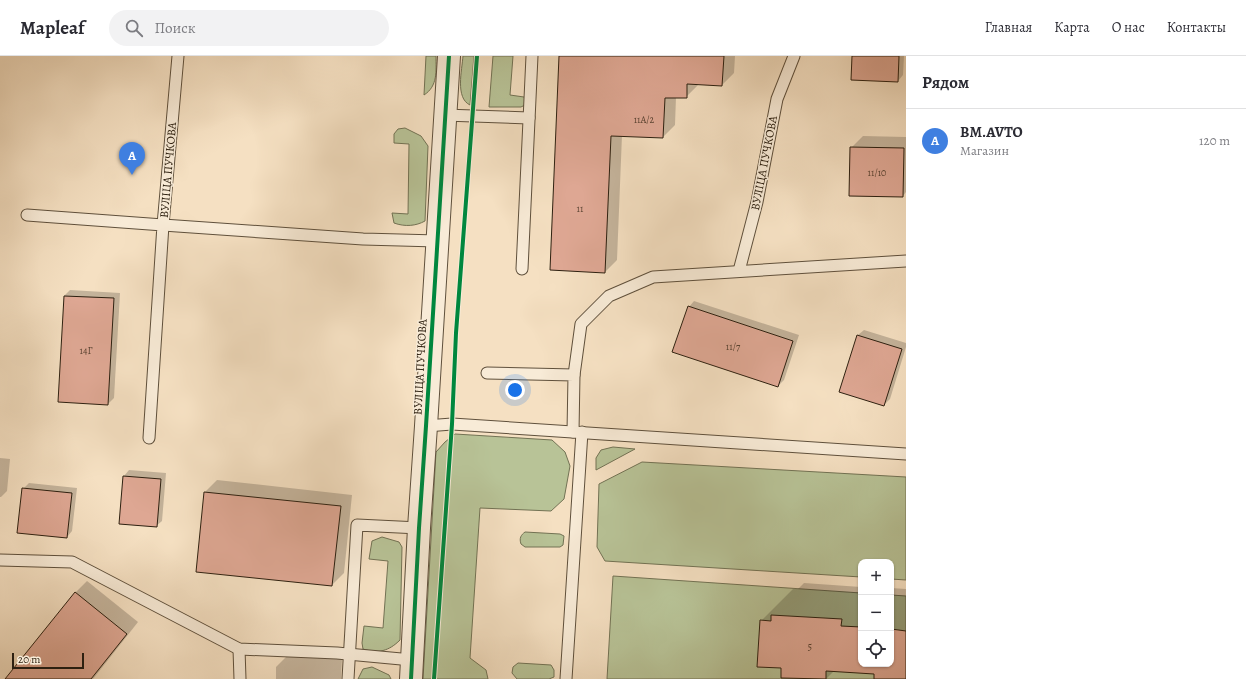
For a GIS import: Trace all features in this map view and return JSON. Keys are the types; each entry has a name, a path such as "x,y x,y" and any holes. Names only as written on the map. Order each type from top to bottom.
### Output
{"street":[{"name":"ВУЛІЦА ПУЧКОВА","path":"412,670 419,528 444,115 449,56"}],"lane":[{"name":"ВУЛІЦА ПУЧКОВА","path":"178,56 163,225 362,239 437,241"},
{"path":"522,269 532,56"},
{"name":"ВУЛІЦА ПУЧКОВА","path":"739,271 757,202 777,99 794,56"},
{"path":"444,115 529,118"},
{"path":"27,215 163,225 149,438"},
{"path":"566,679 578,432 574,376 581,324 609,296 653,277 906,260"},
{"path":"487,373 574,376"},
{"path":"426,426 452,424 906,454"},
{"path":"348,679 357,525 419,528"},
{"path":"0,560 72,562 239,649 349,654 412,670"},
{"path":"239,649 240,679"}],"green space":[{"path":"426,56 436,56 436,73 432,87 424,95"},
{"path":"463,56 474,56 470,105 462,96 460,83"},
{"path":"493,56 513,56 510,95 524,97 526,100 525,105 521,107 489,107"},
{"path":"405,128 421,136 428,146 425,221 410,225 394,223 392,213 408,214 409,144 394,143 394,134 398,129"},
{"path":"455,434 552,440 565,452 570,466 564,499 551,511 480,508 470,658 486,670 488,679 423,679 436,452"},
{"path":"613,447 635,449 596,470 596,458 601,450"},
{"path":"642,462 906,477 906,580 894,579 894,559 858,559 858,577 605,561 597,547 599,484"},
{"path":"525,532 560,534 564,536 563,545 560,547 525,547 521,544 520,538"},
{"path":"382,537 399,542 402,547 400,640 392,647 374,651 363,649 362,643 364,626 383,628 388,561 369,559 372,541"},
{"path":"613,576 858,593 858,667 894,667 894,595 906,596 906,679 607,679"},
{"path":"518,663 551,665 554,670 554,677 549,679 517,679 512,673 513,667"},
{"path":"372,667 389,675 391,679 358,679 363,669"}],"building":[{"path":"559,56 724,56 722,86 687,84 687,98 665,98 663,138 611,136 605,273 550,270"},
{"path":"852,56 899,56 898,82 851,80"},
{"path":"850,147 904,148 903,197 849,196"},
{"path":"64,296 114,298 108,405 58,402"},
{"path":"688,306 793,341 778,387 672,352"},
{"path":"857,335 902,349 884,406 839,392"},
{"path":"123,476 161,479 157,527 119,524"},
{"path":"22,488 72,493 67,538 17,533"},
{"path":"204,492 341,506 332,586 196,572"},
{"path":"75,592 127,634 91,679 5,679"},
{"path":"771,615 842,619 841,626 858,627 858,667 894,667 894,629 906,631 906,679 874,679 874,674 826,671 826,679 781,678 781,668 757,667 760,620 771,621"}],"cycle path":[{"path":"411,679 419,528 449,56"},
{"path":"434,679 452,424 456,333 477,56"}],"place":[{"name":"BM.AVTO","path":"132,175"}]}
